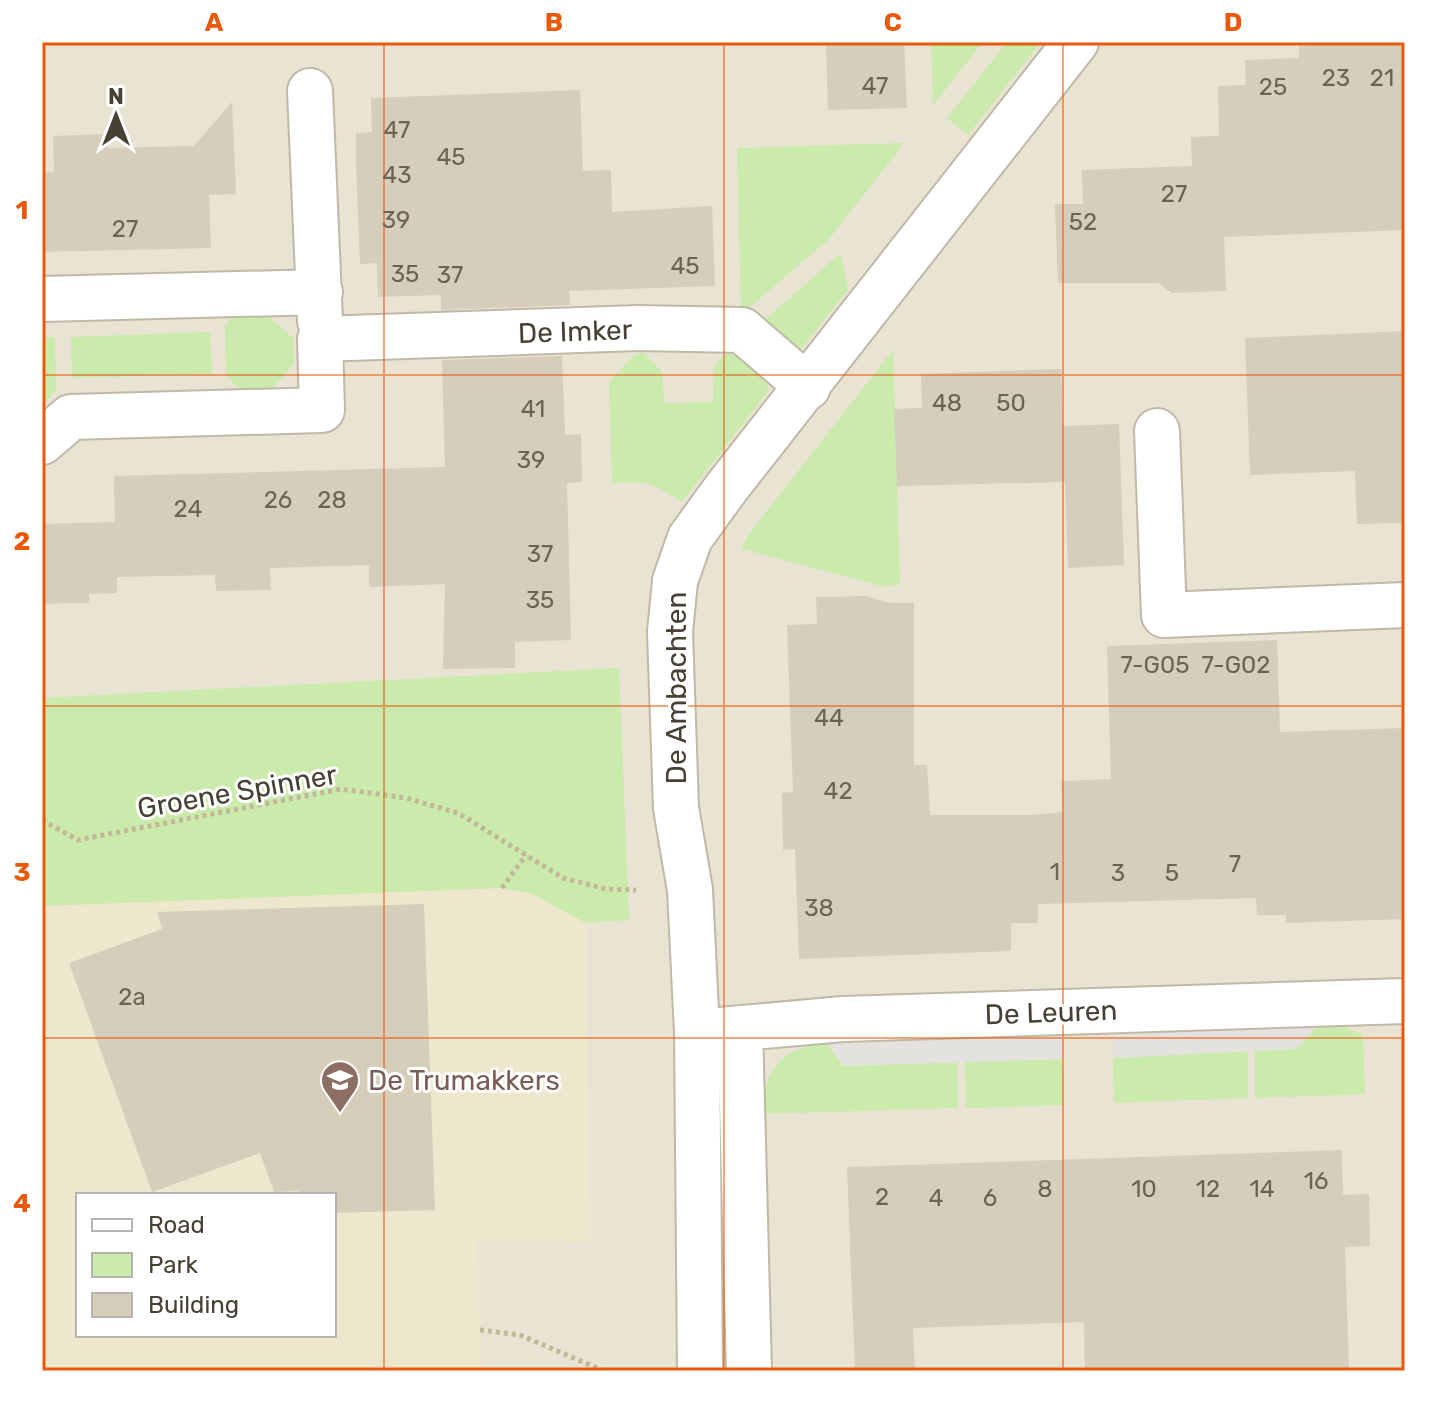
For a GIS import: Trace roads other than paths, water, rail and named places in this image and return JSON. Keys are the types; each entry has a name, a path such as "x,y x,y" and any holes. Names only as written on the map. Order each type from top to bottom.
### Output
{"street":[{"name":"De Ambachten","path":"700,1371 697,1032 690,890 676,808 670,632 675,581 690,538 727,487 1076,42"},
{"path":"42,442 71,417 322,410 320,292 310,91"},
{"path":"42,299 320,292"},
{"name":"De Imker","path":"320,339 638,328 742,330 808,387"},
{"path":"1157,431 1164,615 1405,605"},
{"name":"De Leuren","path":"697,1032 843,1019 1405,1001"},
{"path":"740,1028 749,1371"}],"place":[{"name":"De Trumakkers","path":"340,1114"}]}
